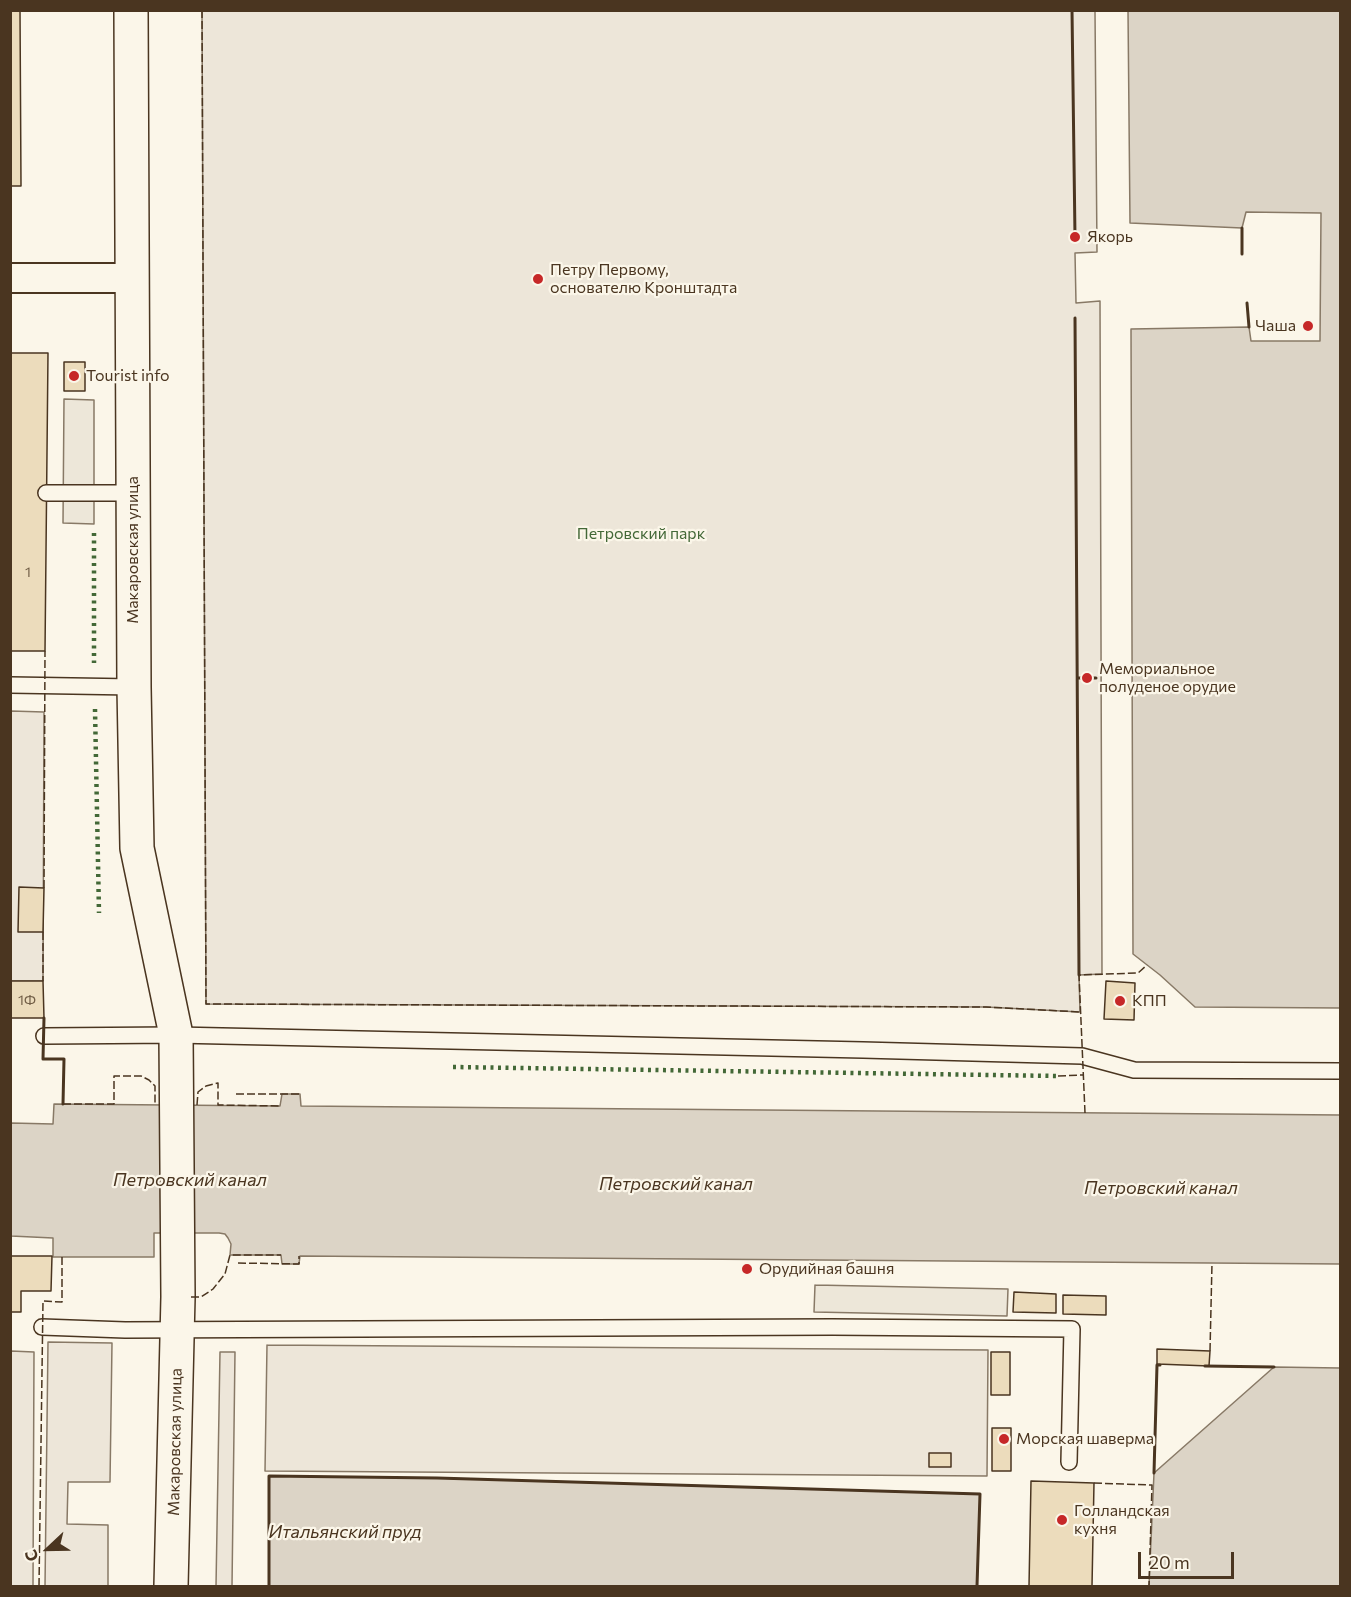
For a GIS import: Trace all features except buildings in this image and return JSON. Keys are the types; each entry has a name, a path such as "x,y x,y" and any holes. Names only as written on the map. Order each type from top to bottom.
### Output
{"street":[{"name":"Макаровская улица","path":"131,10 134,687 137,848 176,1035 178,1297 171,1587"},
{"path":"10,278 132,278"}],"lane":[{"path":"46,493 133,493"},
{"path":"10,685 134,687"},
{"path":"44,1036 176,1035 1082,1056 1134,1070 1341,1071"},
{"path":"42,1327 1072,1329 1069,1462"}],"green space":[{"name":"Петровский парк","path":"202,11 1095,11 1097,252 1075,253 1076,303 1100,301 1102,974 1079,975 1080,1012 986,1007 206,1004"},
{"path":"11,711 44,712 43,981 11,981"},
{"path":"48,1342 112,1343 110,1482 68,1482 67,1524 108,1525 108,1586 45,1586"},
{"path":"267,1345 988,1350 987,1476 265,1471"},
{"path":"11,1351 34,1352 33,1586 11,1586"},
{"path":"220,1352 235,1352 232,1586 216,1586"}],"shaded area":[{"path":"64,399 94,400 94,524 63,523"},
{"path":"815,1285 1008,1289 1007,1316 814,1312"}],"water":[{"path":"1128,11 1340,11 1340,1008 1195,1007 1133,954 1131,329 1249,327 1251,341 1320,341 1321,213 1246,212 1242,228 1130,223"},
{"name":"Петровский канал","path":"282,1094 300,1094 301,1106 1340,1115 1340,1264 300,1256 299,1264 282,1264 281,1255 230,1255 231,1244 228,1238 225,1234 219,1233 154,1233 154,1257 53,1257 53,1238 11,1236 11,1123 53,1124 54,1104 280,1106"},
{"path":"1274,1367 1340,1368 1340,1586 1149,1586 1154,1473"},
{"name":"Итальянский пруд","path":"269,1476 437,1478 980,1494 977,1586 269,1586"}],"hedge":[{"path":"94,533 94,663"},
{"path":"95,709 99,913"},
{"path":"453,1067 1058,1076"}],"fence":[{"path":"202,10 206,1004 986,1007 1080,1012"},
{"path":"44,888 45,651"},
{"path":"43,932 43,981"},
{"path":"1085,1113 1079,975 1138,973 1147,965"},
{"path":"1058,1076 1083,1075"},
{"path":"63,1104 114,1104 114,1076 141,1076 155,1086 155,1105"},
{"path":"197,1105 198,1092 206,1086 218,1083 218,1105 281,1106"},
{"path":"236,1094 300,1094"},
{"path":"191,1297 201,1297 213,1289 225,1274 230,1255 281,1255"},
{"path":"238,1263 299,1264 299,1256"},
{"path":"39,1586 43,1301 62,1302 62,1257"},
{"path":"1210,1351 1212,1263"},
{"path":"1094,1483 1152,1485 1149,1586"}],"wall":[{"path":"1072,10 1075,237"},
{"path":"1242,228 1242,254"},
{"path":"1247,303 1249,327"},
{"path":"1075,318 1079,975"},
{"path":"1078,678 1096,678"},
{"path":"44,1018 43,1059 64,1059 63,1104"},
{"path":"1154,1473 1157,1365 1160,1365"},
{"path":"1205,1366 1274,1367"},
{"path":"269,1586 269,1476 437,1478 980,1494 977,1586"}],"place":[{"name":"Якорь","path":"1075,237"},
{"name":"Петру Первому, основателю Кронштадта","path":"538,279"},
{"name":"Чаша","path":"1308,326"},
{"name":"Tourist info","path":"74,376"},
{"name":"Мемориальное полуденое орудие","path":"1087,678"},
{"name":"КПП","path":"1120,1001"},
{"name":"Орудийная башня","path":"747,1269"},
{"name":"Морская шаверма","path":"1004,1439"},
{"name":"Голландская кухня","path":"1062,1520"}]}
